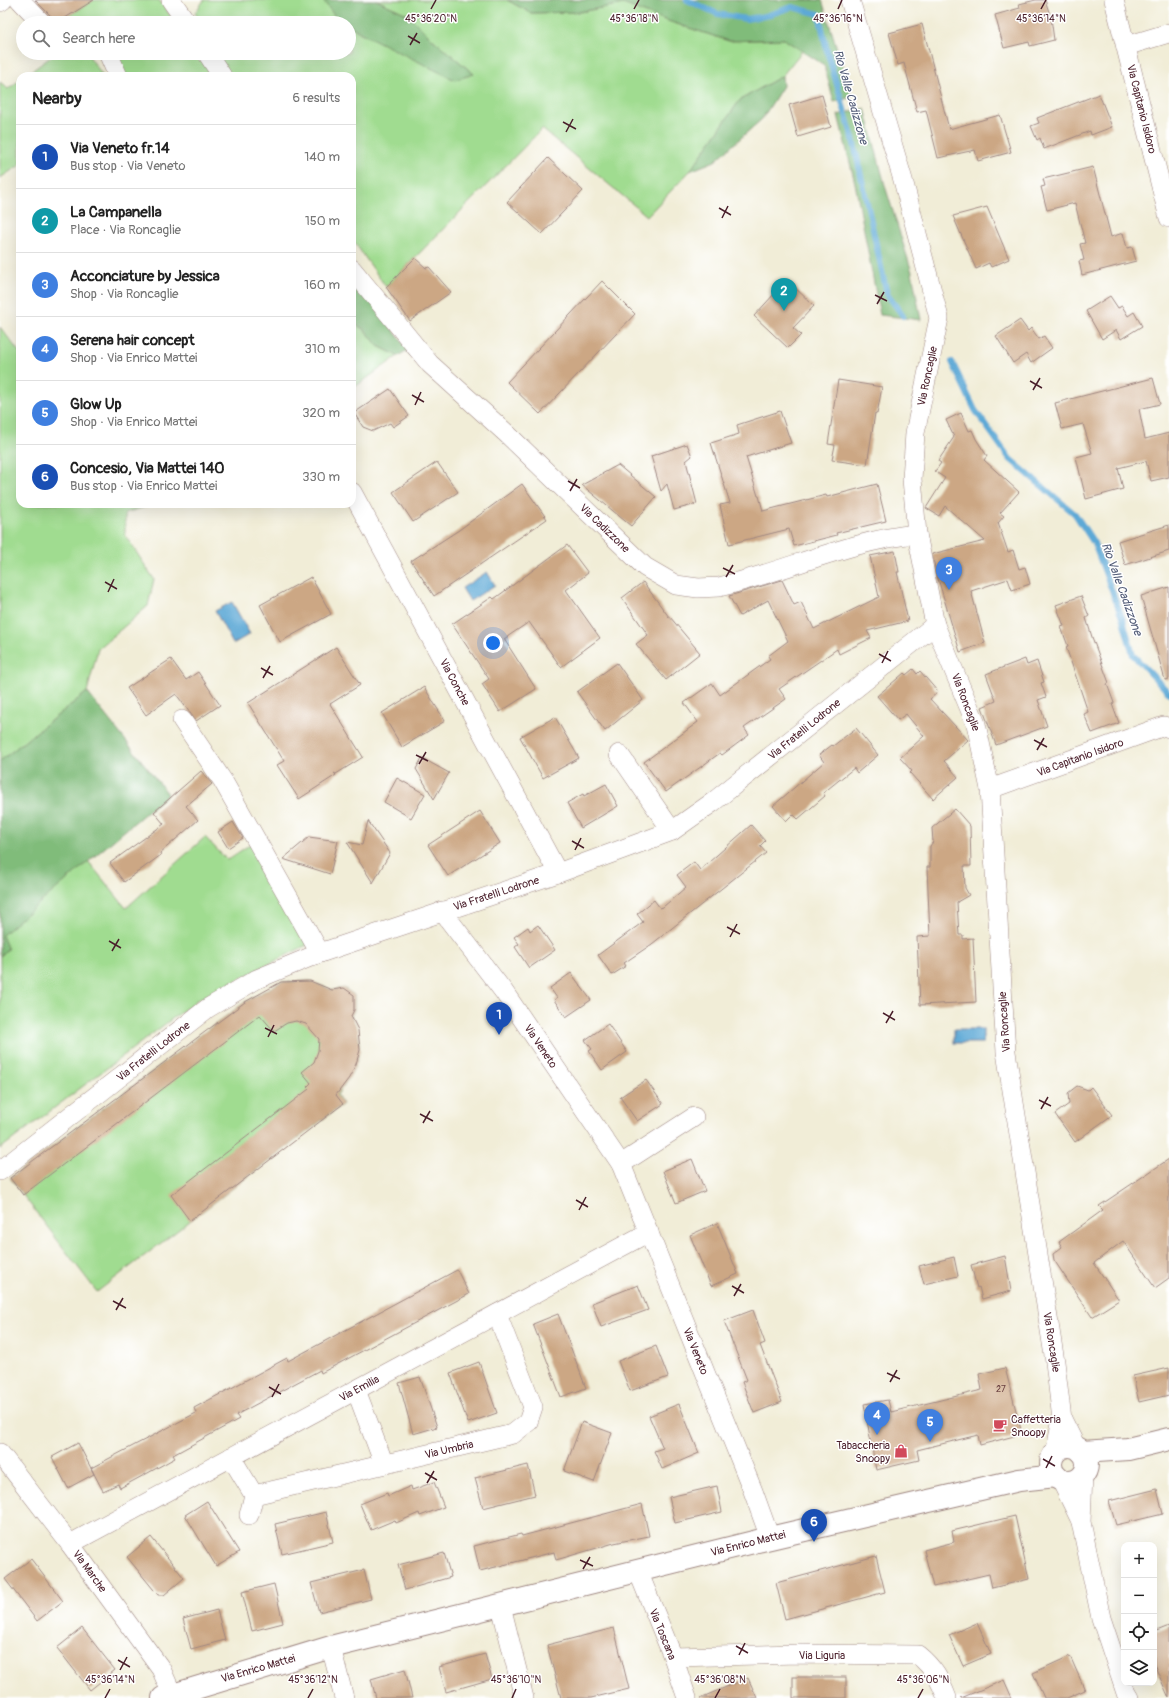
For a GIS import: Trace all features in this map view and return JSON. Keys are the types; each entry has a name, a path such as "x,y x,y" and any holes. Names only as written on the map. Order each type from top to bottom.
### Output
{"street":[{"path":"20,0 35,16"},
{"path":"172,0 182,16"},
{"name":"Via Roncaglie","path":"850,0 903,180 939,318 915,433 912,479 916,534 935,625 976,724 990,789 1006,1052 1054,1354 1069,1464"},
{"name":"Via Capitanio Isidoro","path":"1114,0 1169,218"},
{"path":"1126,46 1169,32"},
{"path":"111,60 116,72"},
{"path":"212,60 219,72"},
{"name":"Via Cadizzone","path":"356,274 430,364 506,433 645,567 676,585 698,588 719,586 861,545 899,536 916,534"},
{"name":"Via Conche","path":"356,499 558,872"},
{"name":"Via Fratelli Lodrone","path":"0,1171 208,1008 257,979 320,953 558,872 672,831 713,802 935,625"},
{"path":"182,720 223,781 320,953"},
{"name":"Via Capitanio Isidoro","path":"990,789 1164,726 1169,728"},
{"path":"619,754 672,831"},
{"name":"Via Veneto","path":"442,911 504,992 621,1164 753,1491 770,1538"},
{"path":"621,1164 694,1117"},
{"name":"Via Emilia","path":"70,1544 649,1232"},
{"name":"Via Umbria","path":"254,1495 514,1434 528,1422 533,1407 497,1314"},
{"path":"356,1390 384,1464"},
{"path":"1123,1696 1101,1618 1069,1464 1169,1439"},
{"name":"Via Marche","path":"0,1453 70,1544 162,1669 168,1696"},
{"path":"231,1457 254,1495 249,1515"},
{"name":"Via Enrico Mattei","path":"168,1696 331,1647 770,1538 1019,1480 1069,1464"},
{"name":"Via Toscana","path":"638,1571 673,1657 686,1698"},
{"path":"501,1606 524,1698"},
{"path":"331,1647 344,1698"},
{"name":"Via Liguria","path":"673,1657 799,1654 918,1656 930,1664 940,1681 947,1698"}],"green space":[{"path":"94,0 159,0 171,16 68,16"},
{"path":"204,0 323,0 335,16 197,16 195,13"},
{"path":"323,0 376,0 407,14 431,38 474,74 455,80 361,33 356,30 356,16 335,16"},
{"path":"376,0 507,0 531,13 579,12 623,4 668,21 729,41 784,39 802,51 782,76 740,100 690,171 647,216 542,129 386,287 356,245 356,72 225,72 216,60 356,60 356,30 361,33 474,74 431,38 407,14"},
{"path":"507,0 822,0 852,97 834,102 824,65 784,39 729,41 668,21 623,4 579,12 531,13"},
{"path":"47,60 92,60 100,72 30,72"},
{"path":"114,60 203,60 211,72 119,72"},
{"path":"782,76 783,86 762,119 715,161 690,171 740,100"},
{"path":"0,82 8,89 16,83 16,168 0,178"},
{"path":"865,108 886,189 912,272 921,320 880,315 855,183 838,115"},
{"path":"356,279 414,358 406,351 398,356 378,346 365,330 356,324"},
{"path":"356,324 365,330 378,346 398,356 356,386"},
{"path":"0,327 16,348 16,508 142,508 125,513 125,535 154,579 148,606 98,649 87,692 0,761"},
{"path":"87,692 168,794 2,935 8,950 0,956 0,761"},
{"path":"205,837 227,860 252,843 309,944 197,1000 0,1149 0,956 8,950 1,935 88,861 126,908"},
{"path":"310,981 332,990 344,988 354,995 354,1010 351,1016 359,1038 359,1048 355,1066 337,1095 343,1104 97,1292 10,1178 245,1002 281,982"}],"water":[{"path":"487,572 495,585 470,601 462,588"},
{"path":"232,602 250,634 233,644 215,611"},
{"path":"954,1029 983,1029 983,1043 954,1043"}],"building":[{"path":"35,0 94,0 68,16 50,15"},
{"path":"1036,0 1045,0 1051,18 1054,40 1030,46 1029,42 1004,48 995,15 1020,8 1019,4"},
{"path":"922,24 949,129 1000,115 1011,152 978,161 975,150 938,158 926,110 917,112 904,63 898,65 889,33"},
{"path":"1099,94 1112,127 1091,135 1090,131 1044,149 1040,138 1037,140 1031,126 1039,123 1037,118"},
{"path":"822,95 831,127 798,137 789,105"},
{"path":"548,158 583,191 542,234 507,202"},
{"path":"1093,167 1111,237 1123,233 1127,248 1132,247 1136,261 1082,275 1079,261 1084,260 1080,244 1085,243 1075,203 1047,210 1041,187 1045,186 1043,179"},
{"path":"987,207 1009,259 991,267 989,263 976,269 953,216"},
{"path":"415,258 426,268 429,267 451,292 410,321 386,287"},
{"path":"787,280 814,306 793,328 801,335 788,348 754,316"},
{"path":"602,281 635,314 540,414 507,382"},
{"path":"1110,296 1118,308 1122,306 1128,316 1134,312 1142,326 1121,339 1116,330 1102,339 1086,311"},
{"path":"1020,320 1028,331 1031,328 1039,339 1044,336 1052,348 1031,363 1026,354 1013,363 996,336"},
{"path":"1153,378 1160,404 1139,409 1145,439 1169,433 1169,477 1151,481 1146,461 1118,468 1123,489 1086,499 1076,457 1092,453 1083,424 1062,429 1055,403"},
{"path":"838,380 882,387 877,414 875,413 867,465 832,460 835,445 828,444"},
{"path":"390,389 409,416 393,427 390,423 373,431 363,427 356,416 356,412"},
{"path":"780,411 791,443 746,457 763,511 877,484 886,521 836,533 837,535 794,546 789,529 729,544 720,505 730,503 711,443 739,434 737,425"},
{"path":"961,413 969,431 972,430 987,456 984,460 1019,492 1000,513 1004,516 998,523 1008,552 1013,550 1019,569 1025,567 1030,584 1012,590 1008,579 971,591 985,643 960,652 932,554 985,541 945,506 939,516 926,508 945,478 934,471 941,463 938,461 954,437 946,420"},
{"path":"687,444 692,456 686,461 697,504 674,510 667,484 661,491 651,456"},
{"path":"437,462 458,492 413,522 393,492"},
{"path":"618,465 656,497 631,526 582,485"},
{"path":"522,484 547,519 434,596 411,561 459,530"},
{"path":"1169,525 1169,551 1125,565 1118,541"},
{"path":"567,545 588,573 566,590 600,638 561,667 529,622 504,639 536,689 500,712 482,684 489,679 452,624 492,597 494,599"},
{"path":"895,551 899,572 897,572 908,621 867,631 871,638 839,654 837,649 779,689 786,699 744,728 749,735 722,755 720,753 666,792 644,762 698,722 684,703 712,683 720,695 770,659 768,656 788,641 768,600 740,616 729,596 782,580 794,605 801,602 814,629 879,597 870,556"},
{"path":"311,577 331,614 280,642 260,605"},
{"path":"643,582 669,617 700,653 666,680 636,644 648,635 622,598"},
{"path":"1169,587 1169,679 1165,680 1141,596"},
{"path":"1081,596 1089,616 1086,618 1109,683 1107,684 1114,703 1112,704 1119,723 1092,733 1084,714 1088,712 1066,647 1068,646 1061,627 1064,626 1056,605"},
{"path":"336,647 360,685 330,704 363,757 336,774 334,773 336,775 299,799 277,765 284,761 248,703"},
{"path":"171,659 186,680 198,672 220,705 196,721 176,694 146,715 127,688"},
{"path":"1025,659 1027,665 1037,661 1044,682 1041,683 1046,697 1038,700 1047,726 996,745 982,707 996,701 986,674"},
{"path":"617,663 643,700 605,731 577,692"},
{"path":"913,669 917,674 920,671 938,692 930,699 968,740 944,761 958,777 933,799 910,773 912,771 900,758 924,736 906,714 898,720 877,696 904,673 906,675"},
{"path":"424,687 445,721 402,747 382,713"},
{"path":"555,717 579,758 543,778 520,737"},
{"path":"856,728 878,755 857,773 854,768 823,793 825,796 798,819 793,814 786,821 773,806 824,762 819,755"},
{"path":"422,758 449,773 434,799 416,769"},
{"path":"201,771 212,784 186,806 198,820 160,853 161,855 124,882 110,863 164,824 154,812"},
{"path":"397,778 425,794 411,818 384,802"},
{"path":"606,784 618,806 581,828 567,803"},
{"path":"955,809 970,826 971,866 964,866 965,888 969,895 957,902 959,935 963,935 963,939 973,938 976,1002 920,1005 917,937 930,936 927,867 930,867 930,846 933,842 932,828"},
{"path":"480,811 500,843 448,876 428,845"},
{"path":"368,821 390,853 373,883 347,842 362,845"},
{"path":"233,822 243,838 228,848 218,832"},
{"path":"751,825 765,841 760,846 766,853 652,944 624,963 626,966 612,975 598,955 643,922 637,914 654,900 660,908 663,907 686,887 677,875 694,862 700,870"},
{"path":"309,837 338,841 330,874 283,859"},
{"path":"538,925 555,950 529,968 515,947 519,944 514,937 528,927 530,931"},
{"path":"571,973 591,1000 566,1017 554,1000 557,998 550,988"},
{"path":"310,981 332,990 344,988 354,995 354,1010 351,1016 358,1030 360,1050 356,1064 349,1078 336,1095 343,1104 190,1221 171,1195 309,1089 307,1087 311,1083 302,1072 314,1062 318,1051 319,1039 306,1024 296,1021 287,1023 274,1031 260,1015 23,1195 10,1178 245,1002 281,982"},
{"path":"608,1024 627,1052 602,1070 589,1051 592,1049 585,1040"},
{"path":"646,1080 663,1104 637,1121 620,1097"},
{"path":"1077,1086 1088,1090 1091,1087 1112,1115 1075,1142 1055,1114 1069,1104 1068,1093"},
{"path":"692,1159 705,1191 676,1203 663,1171"},
{"path":"1169,1159 1169,1278 1155,1288 1123,1241 1094,1263 1119,1300 1092,1317 1054,1260 1053,1254 1062,1247 1059,1242 1103,1210 1099,1206"},
{"path":"717,1223 738,1274 711,1286 690,1235"},
{"path":"1005,1256 1011,1291 982,1299 979,1287 977,1288 971,1265"},
{"path":"954,1257 958,1276 924,1284 919,1266"},
{"path":"457,1270 469,1294 321,1373 320,1370 236,1415 239,1419 173,1455 175,1458 120,1488 118,1484 103,1491 91,1468 196,1413 194,1408 287,1358 288,1361"},
{"path":"638,1285 648,1310 601,1327 592,1303"},
{"path":"753,1310 765,1343 760,1345 782,1402 754,1413 742,1382 747,1380 724,1321"},
{"path":"558,1314 586,1388 561,1397 533,1324"},
{"path":"656,1346 668,1377 630,1391 618,1361"},
{"path":"479,1362 497,1413 468,1423 450,1373"},
{"path":"1005,1368 1022,1434 980,1445 978,1435 917,1450 919,1460 876,1470 864,1404 888,1400 891,1412 982,1390 979,1374"},
{"path":"1169,1368 1169,1395 1139,1402 1133,1376"},
{"path":"420,1377 437,1427 413,1434 399,1383"},
{"path":"679,1404 699,1453 662,1469 654,1451 663,1448 649,1416"},
{"path":"582,1422 612,1433 594,1482 564,1471"},
{"path":"78,1443 94,1474 68,1488 52,1457"},
{"path":"528,1465 535,1495 483,1508 475,1478"},
{"path":"434,1482 444,1507 420,1516 419,1513 396,1523 395,1520 371,1530 360,1504 387,1493 388,1496 411,1486 412,1490"},
{"path":"717,1486 722,1512 675,1523 669,1497"},
{"path":"1157,1489 1163,1514 1116,1525 1109,1501"},
{"path":"207,1501 239,1552 216,1566 185,1515"},
{"path":"642,1504 649,1536 614,1543 556,1560 554,1552 480,1571 474,1546 521,1534 522,1536"},
{"path":"326,1512 333,1542 282,1554 275,1524"},
{"path":"1015,1516 1029,1579 992,1588 989,1574 933,1587 924,1550 954,1542 952,1531"},
{"path":"151,1537 184,1578 164,1595 158,1595 127,1557"},
{"path":"444,1553 451,1577 405,1590 398,1565"},
{"path":"876,1556 885,1592 785,1619 776,1583"},
{"path":"31,1559 63,1601 37,1621 5,1579"},
{"path":"364,1570 371,1599 319,1612 311,1583"},
{"path":"274,1584 283,1623 252,1631 242,1592"},
{"path":"217,1610 225,1640 191,1649 183,1619"},
{"path":"977,1623 991,1654 963,1666 949,1635"},
{"path":"1169,1626 1169,1698 1157,1671 1157,1631"},
{"path":"82,1628 115,1670 90,1690 57,1648"},
{"path":"614,1628 629,1689 591,1698 561,1698 547,1645"},
{"path":"485,1654 492,1679 446,1692 439,1667"},
{"path":"1070,1656 1085,1690 1067,1698 1044,1698 1033,1673"},
{"path":"405,1669 412,1698 376,1698 371,1679"},
{"path":"793,1677 846,1677 846,1698 793,1698"},
{"path":"748,1678 757,1698 700,1698"},
{"path":"1004,1680 1012,1698 961,1698"}],"waterway":[{"name":"Rio Valle Cadizzone","path":"687,0 718,14 746,19 765,16 792,7 819,14 827,51 853,139 887,294 903,316"},
{"name":"Rio Valle Cadizzone","path":"952,362 975,410 1010,459 1075,514 1094,543 1123,620 1133,655 1169,693"}],"place":[{"name":"La Campanella","path":"784,311"},
{"name":"Acconciature by Jessica","path":"949,590"},
{"name":"Via Veneto fr.14","path":"499,1035"},
{"name":"Caffetteria Snoopy","path":"1000,1425"},
{"name":"Serena hair concept","path":"877,1435"},
{"name":"Glow Up","path":"930,1442"},
{"name":"Tabaccheria Snoopy","path":"901,1451"},
{"name":"Concesio, Via Mattei 140","path":"814,1542"}]}
